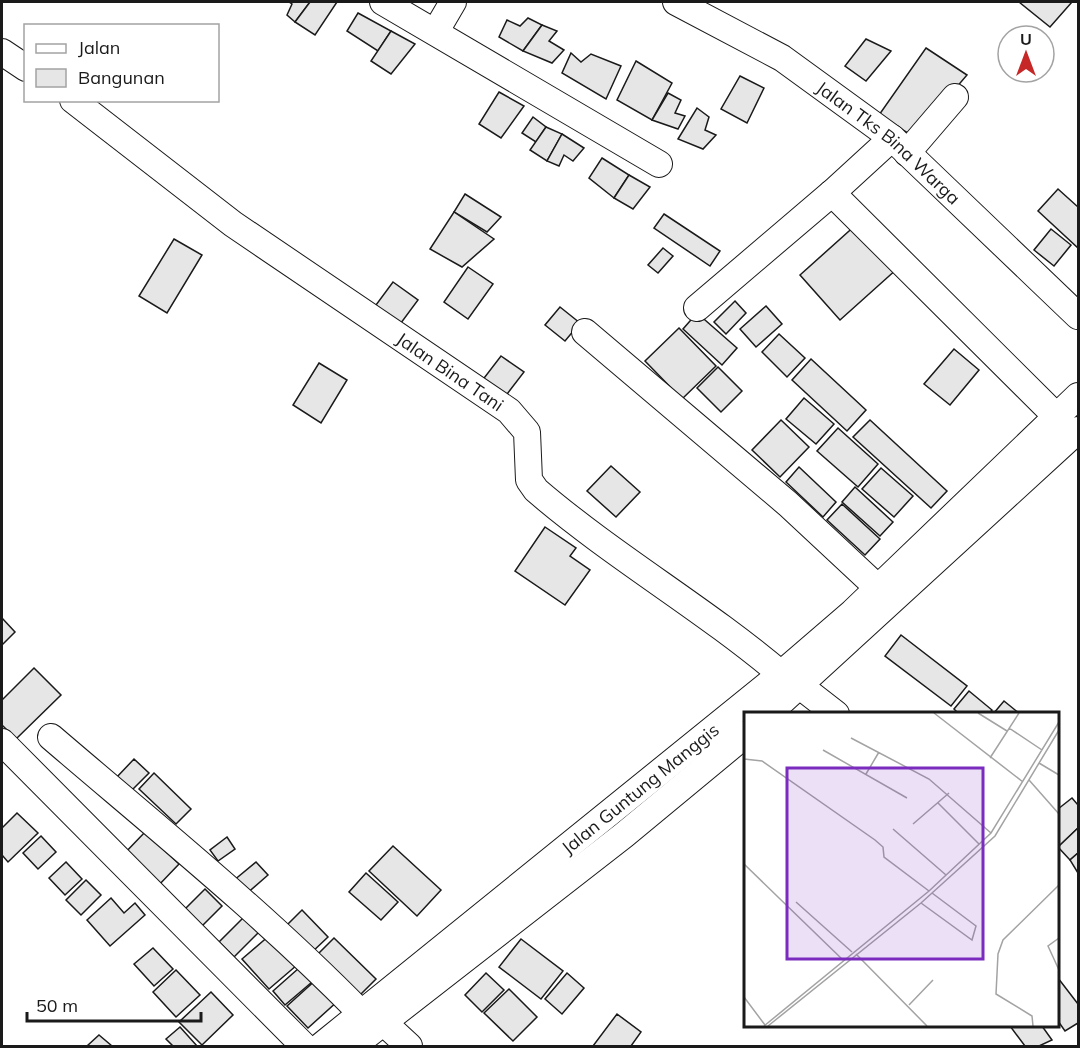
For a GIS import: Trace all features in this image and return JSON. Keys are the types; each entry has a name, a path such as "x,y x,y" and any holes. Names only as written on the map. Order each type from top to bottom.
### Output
{"street":[{"path":"383,2 436,31 659,164"},
{"path":"436,31 453,2"},
{"name":"Jalan Tks Bina Warga","path":"676,2 783,58 899,145 1078,316"},
{"path":"2,52 24,67"},
{"path":"697,308 832,193 899,145 955,97"},
{"name":"Jalan Bina Tani","path":"76,102 233,224 509,411 527,432 529,480 536,490 598,539 700,609 833,712"},
{"path":"832,193 1056,416"},
{"path":"585,332 788,504 877,587"},
{"name":"Jalan Guntung Manggis","path":"769,712 791,680 877,587 962,510 1078,396"},
{"name":"Jalan Guntung Manggis","path":"751,712 1078,430"},
{"name":"Jalan Guntung Manggis","path":"353,1047 372,1017 744,718"},
{"path":"51,737 181,846 322,973 409,1047"},
{"name":"Jalan Guntung Manggis","path":"321,1047 461,964 743,740"},
{"path":"2,742 304,1047"}],"building":[{"path":"289,2 310,2 295,22 287,15 292,4"},
{"path":"310,2 337,2 315,35 295,22"},
{"path":"1019,2 1072,2 1053,24 1046,24"},
{"path":"358,13 391,31 378,51 347,31"},
{"path":"528,18 542,25 523,51 499,37 507,20 520,26"},
{"path":"542,25 557,31 549,41 564,50 552,63 523,51"},
{"path":"391,31 415,44 391,74 371,61"},
{"path":"866,39 891,51 866,81 845,66"},
{"path":"926,48 967,75 914,137 879,115"},
{"path":"571,53 581,62 591,54 621,66 606,99 562,73"},
{"path":"636,61 672,83 652,120 617,100"},
{"path":"740,76 764,88 747,123 721,109"},
{"path":"499,92 524,106 501,138 479,124"},
{"path":"668,93 681,100 675,113 685,116 678,129 652,120"},
{"path":"697,108 709,117 705,130 716,135 703,149 678,139"},
{"path":"533,117 546,127 536,142 522,133"},
{"path":"546,127 562,134 547,161 530,150"},
{"path":"562,134 584,148 573,161 564,155 559,166 547,161"},
{"path":"602,158 629,175 614,198 589,178"},
{"path":"629,175 650,187 633,209 614,198"},
{"path":"1058,189 1078,207 1078,248 1038,211"},
{"path":"465,194 501,217 487,232 454,212"},
{"path":"454,212 494,239 462,267 430,249"},
{"path":"664,214 720,251 710,266 654,228"},
{"path":"858,223 898,268 840,320 800,275"},
{"path":"1051,229 1071,245 1054,266 1034,250"},
{"path":"174,239 202,255 167,313 139,296"},
{"path":"663,248 673,256 658,273 648,265"},
{"path":"468,267 493,284 468,319 444,302"},
{"path":"393,282 418,300 398,327 373,309"},
{"path":"735,301 746,313 726,334 714,322"},
{"path":"766,306 782,324 756,347 740,329"},
{"path":"560,307 580,323 565,341 545,325"},
{"path":"697,313 737,348 722,365 683,329"},
{"path":"679,328 716,366 682,399 645,361"},
{"path":"779,334 805,358 787,377 762,352"},
{"path":"954,349 979,370 950,405 924,384"},
{"path":"501,356 524,372 504,398 481,382"},
{"path":"811,359 866,410 847,431 792,380"},
{"path":"319,363 347,380 321,423 293,405"},
{"path":"718,367 742,391 721,412 697,388"},
{"path":"804,398 834,424 816,444 786,419"},
{"path":"781,420 809,447 780,477 752,450"},
{"path":"870,420 947,491 931,508 853,437"},
{"path":"838,428 878,464 858,487 817,451"},
{"path":"611,466 640,492 616,517 587,491"},
{"path":"799,467 836,502 823,517 786,482"},
{"path":"881,468 913,496 894,517 862,489"},
{"path":"855,487 893,522 880,536 842,502"},
{"path":"842,504 880,539 865,555 827,520"},
{"path":"545,527 576,548 570,556 590,570 565,605 515,571"},
{"path":"2,618 15,632 2,645"},
{"path":"901,635 967,686 951,706 885,656"},
{"path":"34,668 61,695 16,739 2,725 2,700"},
{"path":"969,691 992,710 990,712 957,712 954,709"},
{"path":"1004,701 1018,712 995,712"},
{"path":"134,759 149,773 130,792 116,778"},
{"path":"154,773 191,809 176,824 139,789"},
{"path":"1072,798 1078,805 1078,828 1059,846 1059,808"},
{"path":"17,813 38,833 8,862 2,855 2,828"},
{"path":"1078,828 1078,853 1070,860 1059,846"},
{"path":"145,832 179,864 157,887 123,855"},
{"path":"41,836 56,852 38,869 23,853"},
{"path":"227,837 235,849 218,861 210,850"},
{"path":"393,846 441,890 417,916 369,871"},
{"path":"1078,853 1078,873 1070,860"},
{"path":"66,862 82,879 65,895 49,878"},
{"path":"256,862 268,875 245,895 233,881"},
{"path":"366,873 398,902 381,920 349,892"},
{"path":"86,880 101,895 81,915 66,900"},
{"path":"205,889 222,906 200,928 183,911"},
{"path":"111,898 124,913 135,903 145,915 110,946 87,920"},
{"path":"302,910 328,937 310,954 284,928"},
{"path":"247,914 262,929 234,957 219,942"},
{"path":"270,935 297,965 269,989 242,959"},
{"path":"334,938 376,979 358,997 316,956"},
{"path":"521,939 563,971 541,999 499,967"},
{"path":"153,948 173,969 154,986 134,964"},
{"path":"299,968 312,982 285,1005 273,991"},
{"path":"176,970 200,995 176,1017 153,992"},
{"path":"486,973 504,990 482,1012 465,995"},
{"path":"567,973 584,988 562,1014 545,999"},
{"path":"318,978 339,1000 308,1028 287,1006"},
{"path":"1059,979 1078,1004 1078,1023 1065,1031 1059,1022"},
{"path":"509,989 537,1017 513,1041 484,1013"},
{"path":"211,992 233,1015 202,1045 179,1022"},
{"path":"617,1014 641,1032 631,1046 593,1046"},
{"path":"180,1027 197,1046 173,1046 166,1039"},
{"path":"1011,1027 1043,1027 1052,1040 1039,1046 1025,1046"},
{"path":"99,1035 112,1046 87,1046"}]}
